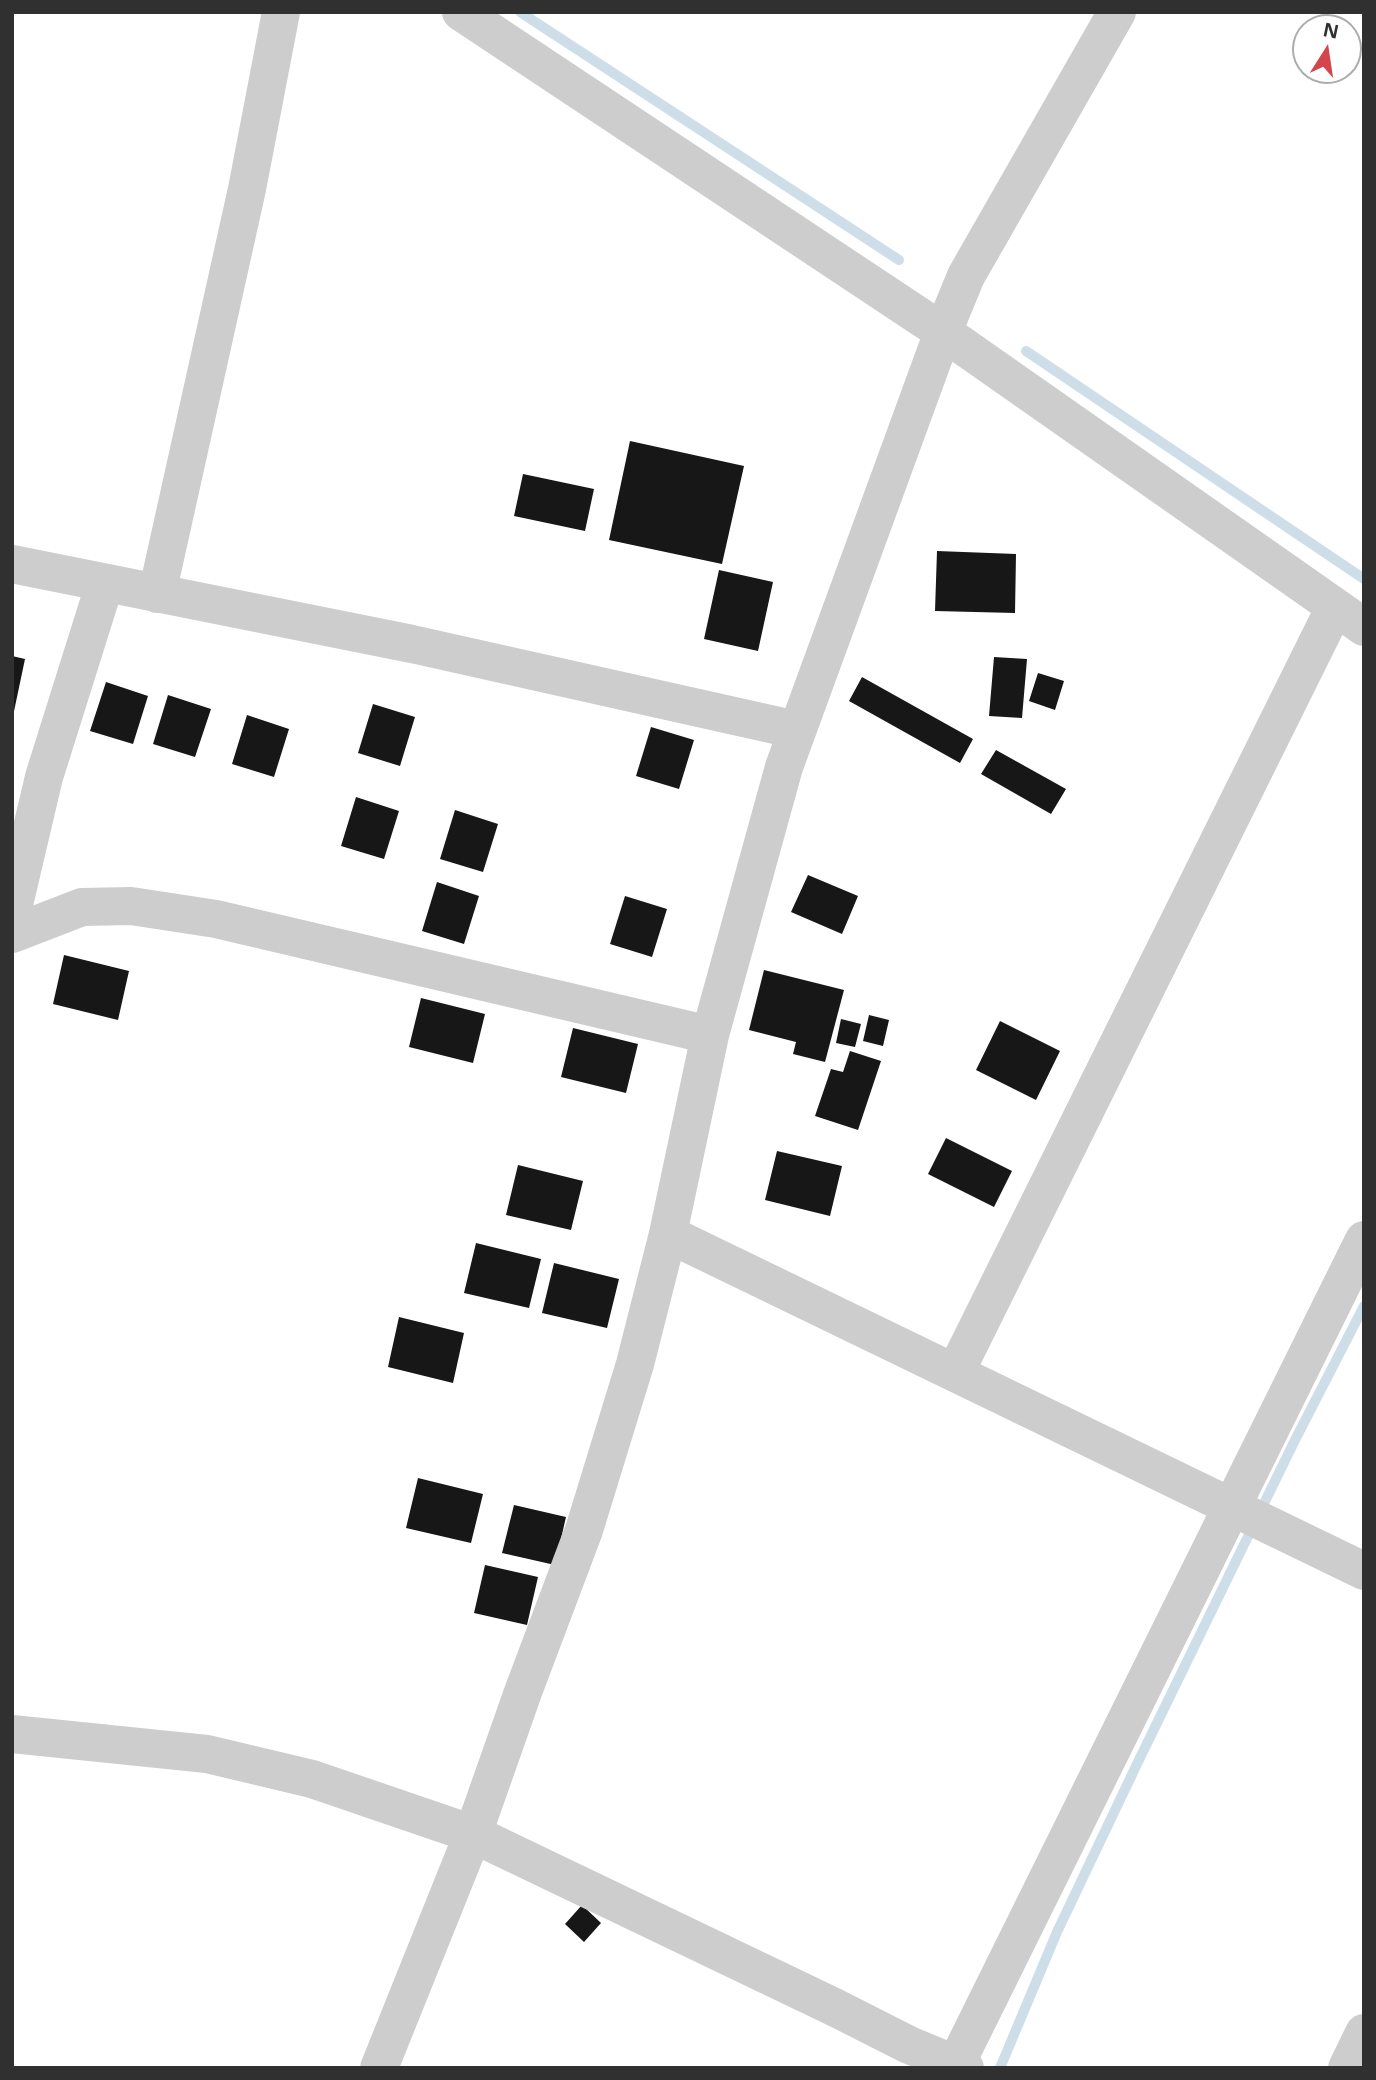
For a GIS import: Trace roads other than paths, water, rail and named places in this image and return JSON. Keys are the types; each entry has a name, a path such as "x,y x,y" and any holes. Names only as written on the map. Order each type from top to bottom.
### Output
{"street":[{"path":"157,594 247,189 281,12"},
{"path":"461,12 943,332 1349,617 955,1373"},
{"path":"379,2068 473,1834 584,1530 635,1364 668,1234 710,1035 784,767 797,730 966,276 1117,12"},
{"path":"12,564 412,643 797,730"},
{"path":"12,913 44,777 105,583"},
{"path":"12,934 82,906 131,906 216,919 710,1035"},
{"path":"668,1234 1364,1571"},
{"path":"12,1734 207,1754 312,1779 473,1834 909,2045 958,2066 1364,1240"},
{"path":"1347,2068 1364,2033"}],"waterway":[{"path":"520,12 899,260"},
{"path":"1026,351 1364,579"},
{"path":"1000,2068 1057,1932 1137,1764 1294,1442 1364,1306"}]}
